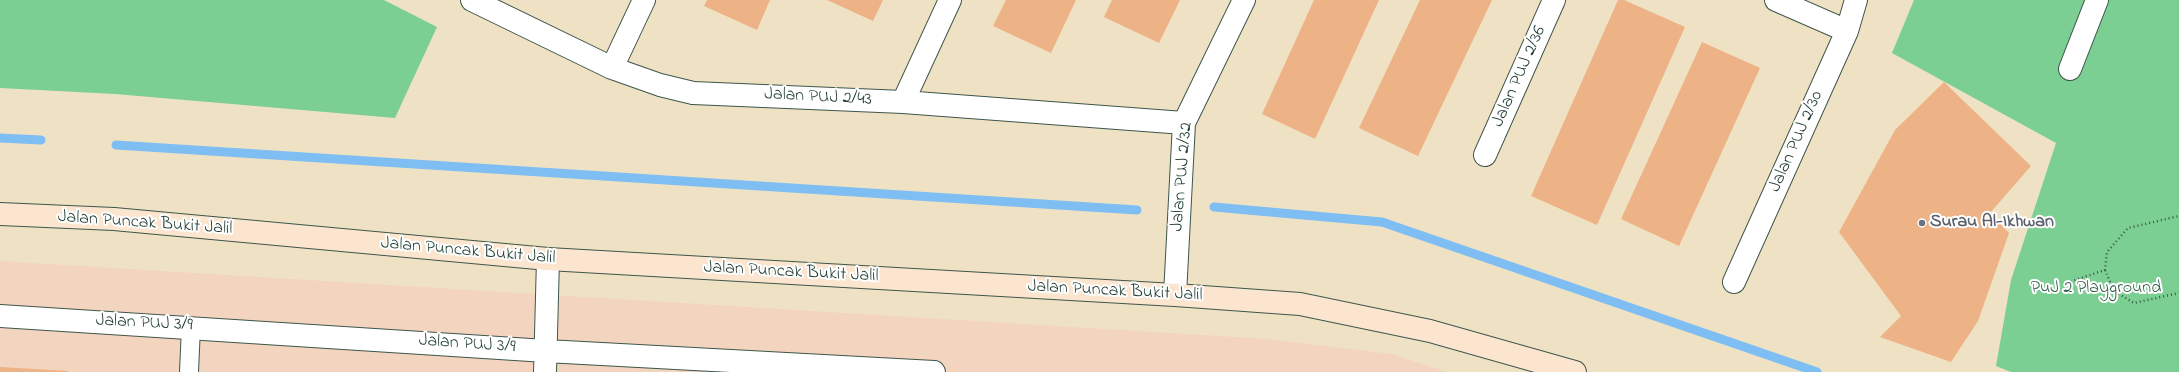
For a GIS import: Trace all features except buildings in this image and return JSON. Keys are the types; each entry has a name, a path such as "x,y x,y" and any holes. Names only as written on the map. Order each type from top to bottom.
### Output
{"street":[{"name":"Jalan PUJ 2/43","path":"472,0 612,68 660,85 693,93 903,102 1184,123"},
{"path":"612,68 644,0"},
{"path":"903,102 950,0"},
{"name":"Jalan PUJ 2/32","path":"1175,294 1184,123 1244,0"},
{"name":"Jalan PUJ 2/36","path":"1485,155 1554,0"},
{"path":"1776,0 1847,31"},
{"name":"Jalan PUJ 2/30","path":"1734,282 1847,31 1856,0"},
{"path":"2070,69 2097,0"},
{"name":"Jalan Puncak Bukit Jalil","path":"0,214 114,219 548,259 1175,294 1300,304 1430,330 1575,372"},
{"path":"545,372 548,259"},
{"name":"Jalan PUJ 3/9","path":"0,316 546,350 934,372"}],"lane":[{"path":"189,372 191,327"}],"path":[{"path":"2179,216 2128,228 2107,252 2105,270 2114,291 2134,303 2179,293"},
{"path":"2063,284 2105,270"}],"shaded area":[{"path":"0,261 1268,339 1392,354 1447,372 0,372"}],"green space":[{"path":"0,0 384,0 437,27 395,118 115,94 0,88"},
{"name":"PuJ 2 Playground","path":"1914,0 2179,0 2179,372 2011,372 1996,366 2011,280 2056,143 1892,53"}],"waterway":[{"path":"0,138 41,140"},
{"path":"116,145 1137,210"},
{"path":"1214,207 1382,222 1817,372"}],"place":[{"name":"Surau Al-Ikhwan","path":"1922,223"}]}
